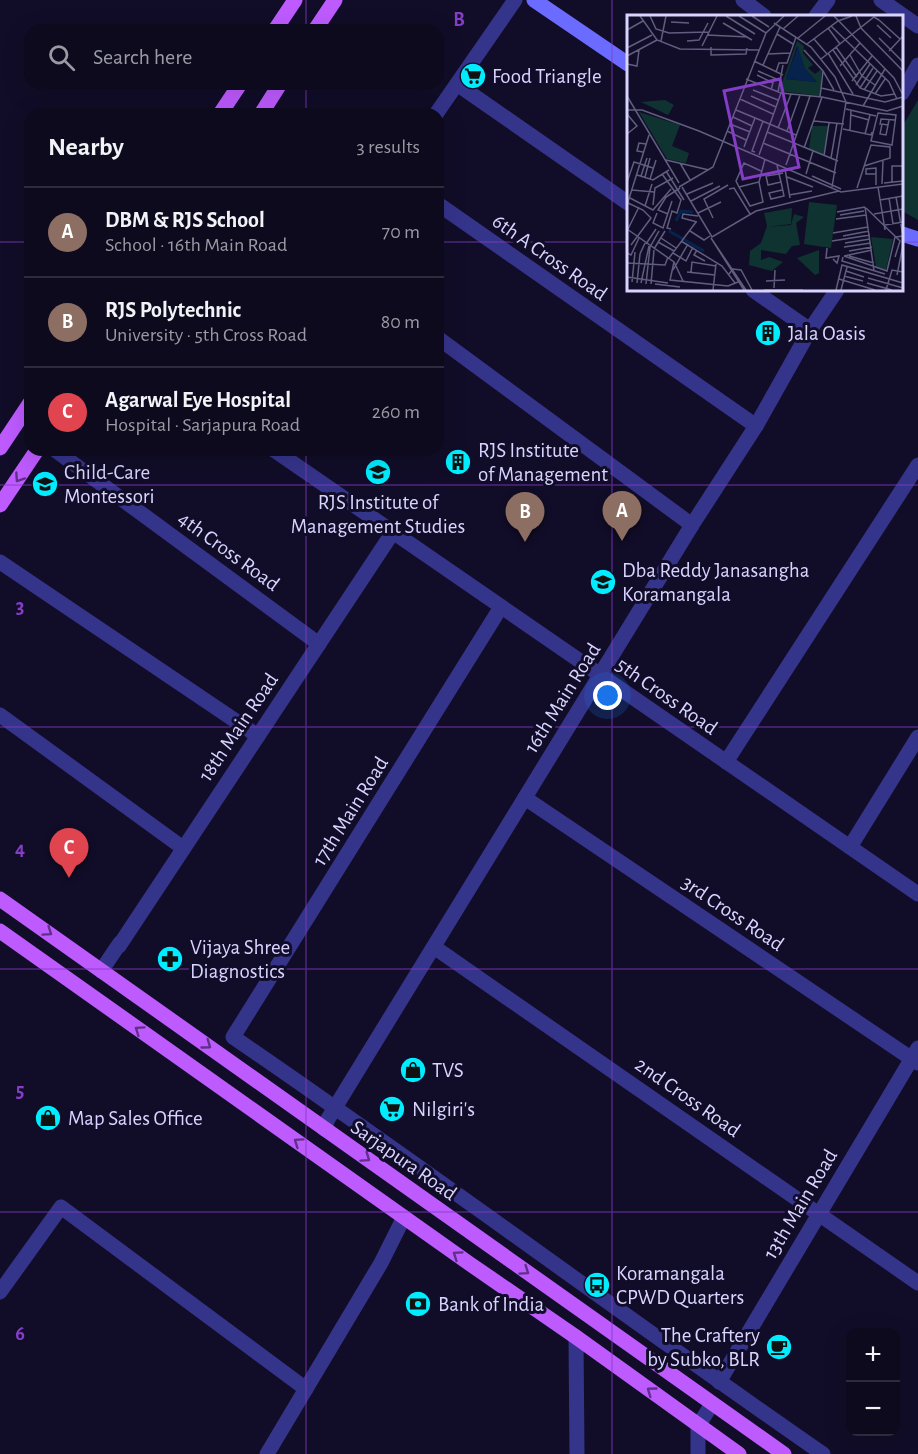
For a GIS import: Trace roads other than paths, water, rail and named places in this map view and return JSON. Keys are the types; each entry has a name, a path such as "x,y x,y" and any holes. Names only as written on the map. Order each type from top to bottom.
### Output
{"main road":[{"path":"279,24 295,0"},
{"path":"319,24 334,0"},
{"path":"224,108 236,90"},
{"path":"265,108 276,90"},
{"path":"0,448 24,412"},
{"path":"0,505 33,456"},
{"name":"Sarjapura Road","path":"0,898 784,1454"},
{"path":"0,931 739,1454"}],"street":[{"path":"440,108 515,0"},
{"path":"534,0 627,63"},
{"path":"743,0 763,15"},
{"path":"817,15 828,0"},
{"path":"882,0 903,15"},
{"path":"903,15 918,26"},
{"path":"903,91 918,65"},
{"path":"457,84 627,202"},
{"name":"6th A Cross Road","path":"444,208 756,426"},
{"path":"903,234 918,239"},
{"path":"754,291 810,330"},
{"name":"16th Main Road","path":"324,1129 692,525 756,426 810,330 836,291"},
{"path":"444,342 692,525"},
{"name":"4th Cross Road","path":"64,456 319,644"},
{"name":"5th Cross Road","path":"283,456 918,894"},
{"path":"726,762 918,465"},
{"name":"18th Main Road","path":"101,971 393,532"},
{"path":"0,562 258,736"},
{"name":"17th Main Road","path":"233,1037 501,607"},
{"path":"0,715 183,848"},
{"path":"849,848 918,737"},
{"name":"3rd Cross Road","path":"525,798 916,1056"},
{"name":"2nd Cross Road","path":"434,946 918,1282"},
{"name":"Sarjapura Road","path":"233,1037 336,1107 823,1454"},
{"name":"13th Main Road","path":"719,1382 916,1056"},
{"path":"0,1292 61,1206 306,1389"},
{"path":"267,1454 381,1263 404,1217"},
{"path":"576,1337 577,1454"},
{"path":"698,1454 698,1426 712,1404"}],"place":[{"name":"Food Triangle","path":"473,76"},
{"name":"Jala Oasis","path":"768,333"},
{"name":"RJS Institute of Management","path":"458,462"},
{"name":"RJS Institute of Management Studies","path":"378,472"},
{"name":"Child-Care Montessori","path":"45,484"},
{"name":"DBM & RJS School","path":"622,541"},
{"name":"RJS Polytechnic","path":"525,542"},
{"name":"Dba Reddy Janasangha Koramangala","path":"603,582"},
{"name":"Agarwal Eye Hospital","path":"69,878"},
{"name":"Vijaya Shree Diagnostics","path":"170,959"},
{"name":"TVS","path":"413,1070"},
{"name":"Nilgiri's","path":"392,1109"},
{"name":"Map Sales Office","path":"48,1118"},
{"name":"Koramangala CPWD Quarters","path":"597,1285"},
{"name":"Bank of India","path":"418,1304"},
{"name":"The Craftery by Subko, BLR","path":"779,1347"}]}
